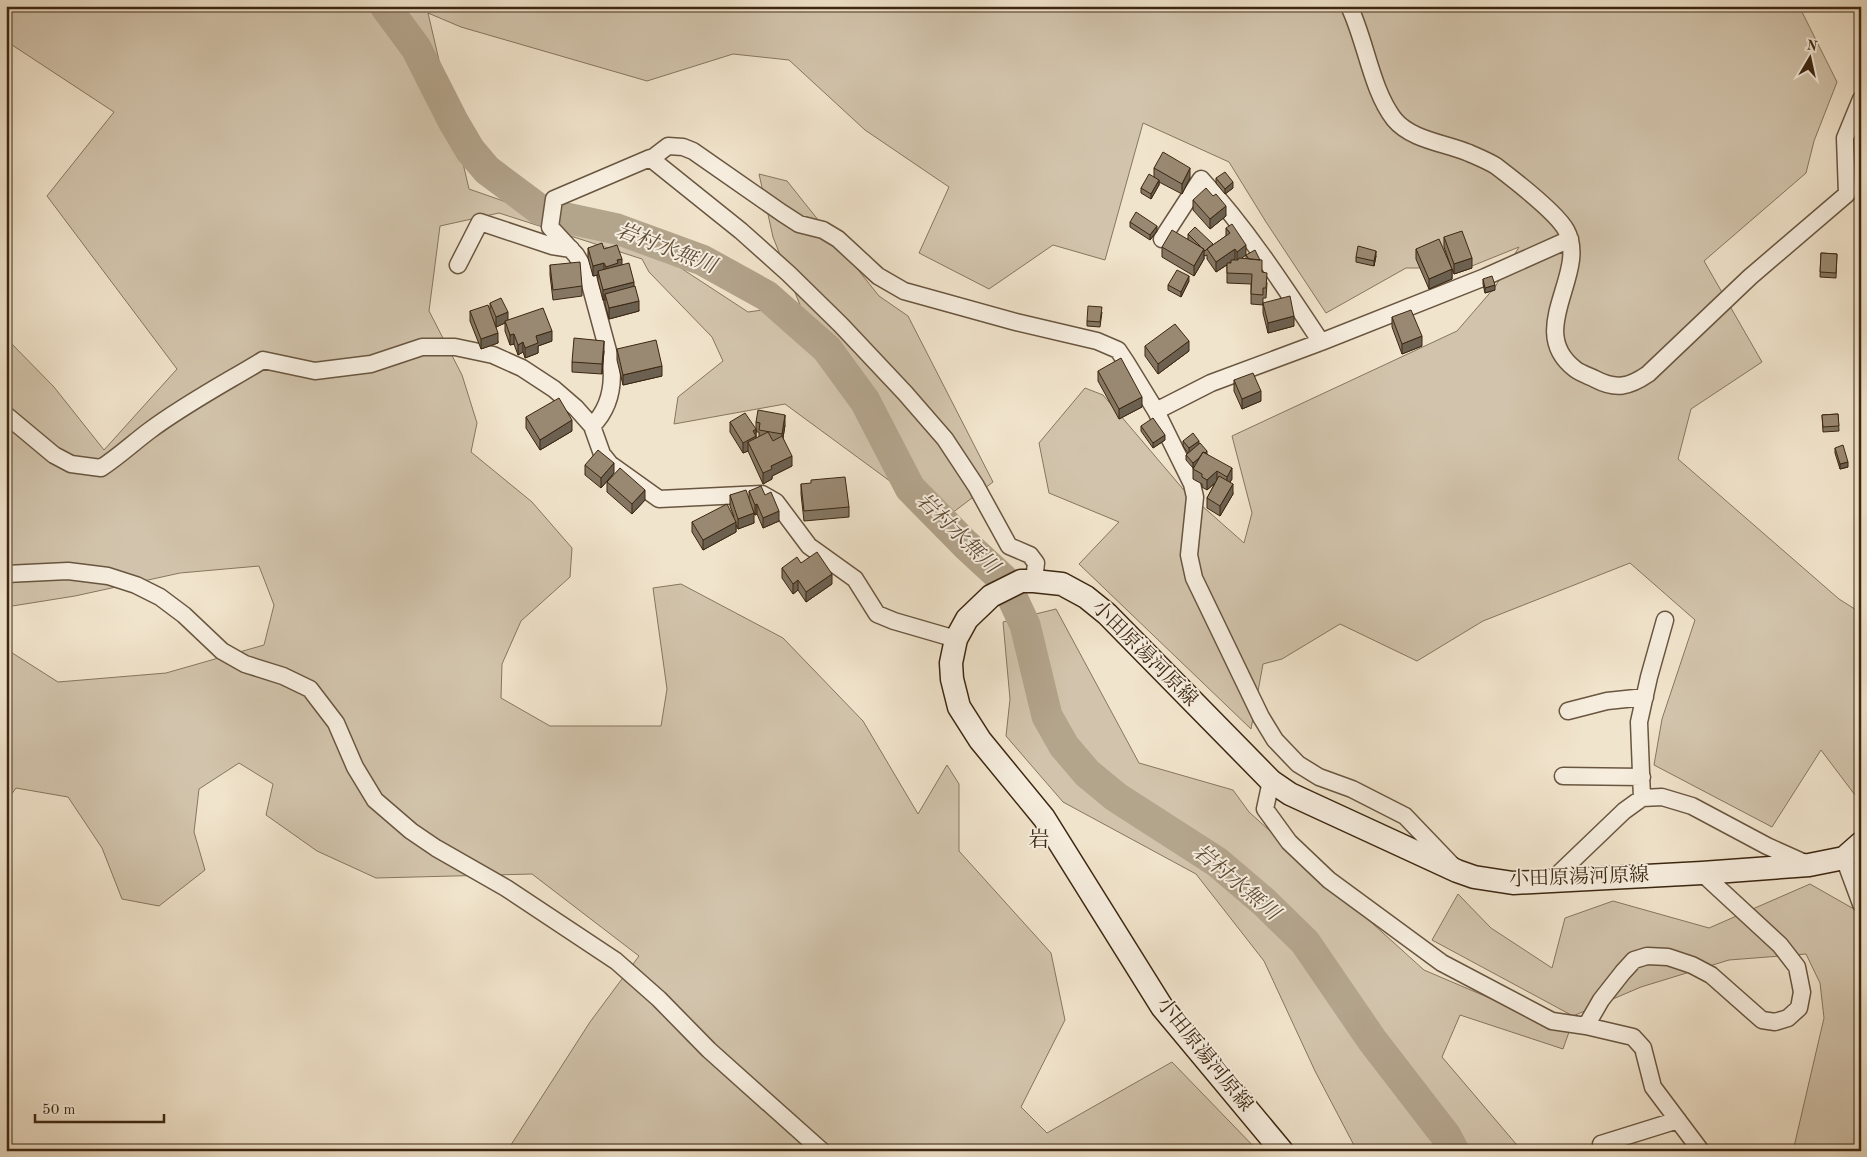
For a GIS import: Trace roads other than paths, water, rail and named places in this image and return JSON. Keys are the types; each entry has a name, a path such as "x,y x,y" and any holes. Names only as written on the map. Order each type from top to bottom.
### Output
{"main road":[{"name":"小田原湯河原線","path":"1282,1151 1162,1007 1044,818 980,740 959,707 952,671 956,639 967,619 991,596 1028,581 1062,584 1086,597 1107,614 1271,781 1290,794 1457,871 1474,876 1514,882 1551,881 1809,865 1844,858"},
{"path":"1844,858 1861,843"}],"street":[{"path":"1350,6 1367,51 1380,94 1394,120 1413,134 1470,153 1495,165 1565,228 1570,239 1572,256 1556,319 1554,337 1562,354 1574,368 1600,381 1620,387 1635,383 1648,374 1750,277 1847,194 1845,138 1861,99"},
{"path":"592,426 601,417 606,406 613,376 612,362 587,273 571,249 550,227 554,199 651,159 668,146 683,147 693,151 799,224 823,230 838,239 878,276 904,291 1016,322 1098,341 1118,350 1156,411 1192,484 1196,497 1189,555 1194,578 1248,692 1275,740 1298,764 1318,777 1352,789 1406,816 1457,871"},
{"path":"651,159 741,231 789,274 841,325 905,393 945,439 976,486 1009,546 1030,555 1036,563 1028,581"},
{"path":"1162,239 1201,179 1226,206 1245,231 1322,342"},
{"path":"458,265 480,222 552,246 571,249"},
{"path":"1156,411 1211,382 1322,342 1485,277 1570,239"},
{"path":"6,415 54,455 71,464 101,468 119,457 148,431 199,397 263,360 315,371 371,364 422,346 454,347 492,355 522,368 562,395 592,426 602,454 610,464 659,499 762,494 776,502 809,546 855,579 877,614 894,621 956,639"},
{"path":"6,574 68,571 108,576 136,585 160,597 184,615 222,651 245,664 283,676 310,689 336,722 355,767 375,800 410,831 506,888 616,961 659,999 709,1050 822,1151"},
{"path":"1642,798 1639,722 1666,620"},
{"path":"1568,711 1607,701 1645,697"},
{"path":"1563,776 1642,777"},
{"path":"1271,781 1265,809 1289,842 1330,880 1442,963 1552,1021 1586,1026 1633,1037 1643,1048 1653,1087 1701,1151"},
{"path":"1551,881 1624,811 1642,798 1662,797 1692,806 1809,865"},
{"path":"1844,858 1861,904"},
{"path":"1586,1026 1623,972 1634,960 1647,956 1668,957 1692,965 1711,975 1762,1020 1775,1022 1788,1018 1799,1008 1802,992 1797,967 1780,946 1702,873"},
{"path":"1605,1151 1601,1144 1678,1120"}],"waterway":[{"name":"岩村水無川","path":"385,6 416,48 453,121 470,150 487,170 539,209 566,218 617,229 702,260 767,296 827,349 865,401 910,488 965,544 1004,580 1025,625 1047,716 1064,746 1087,773 1116,797 1217,862 1264,902 1305,942 1372,1040 1446,1136 1454,1151"}],"district":[{"name":"岩","path":"1039,840"}]}
